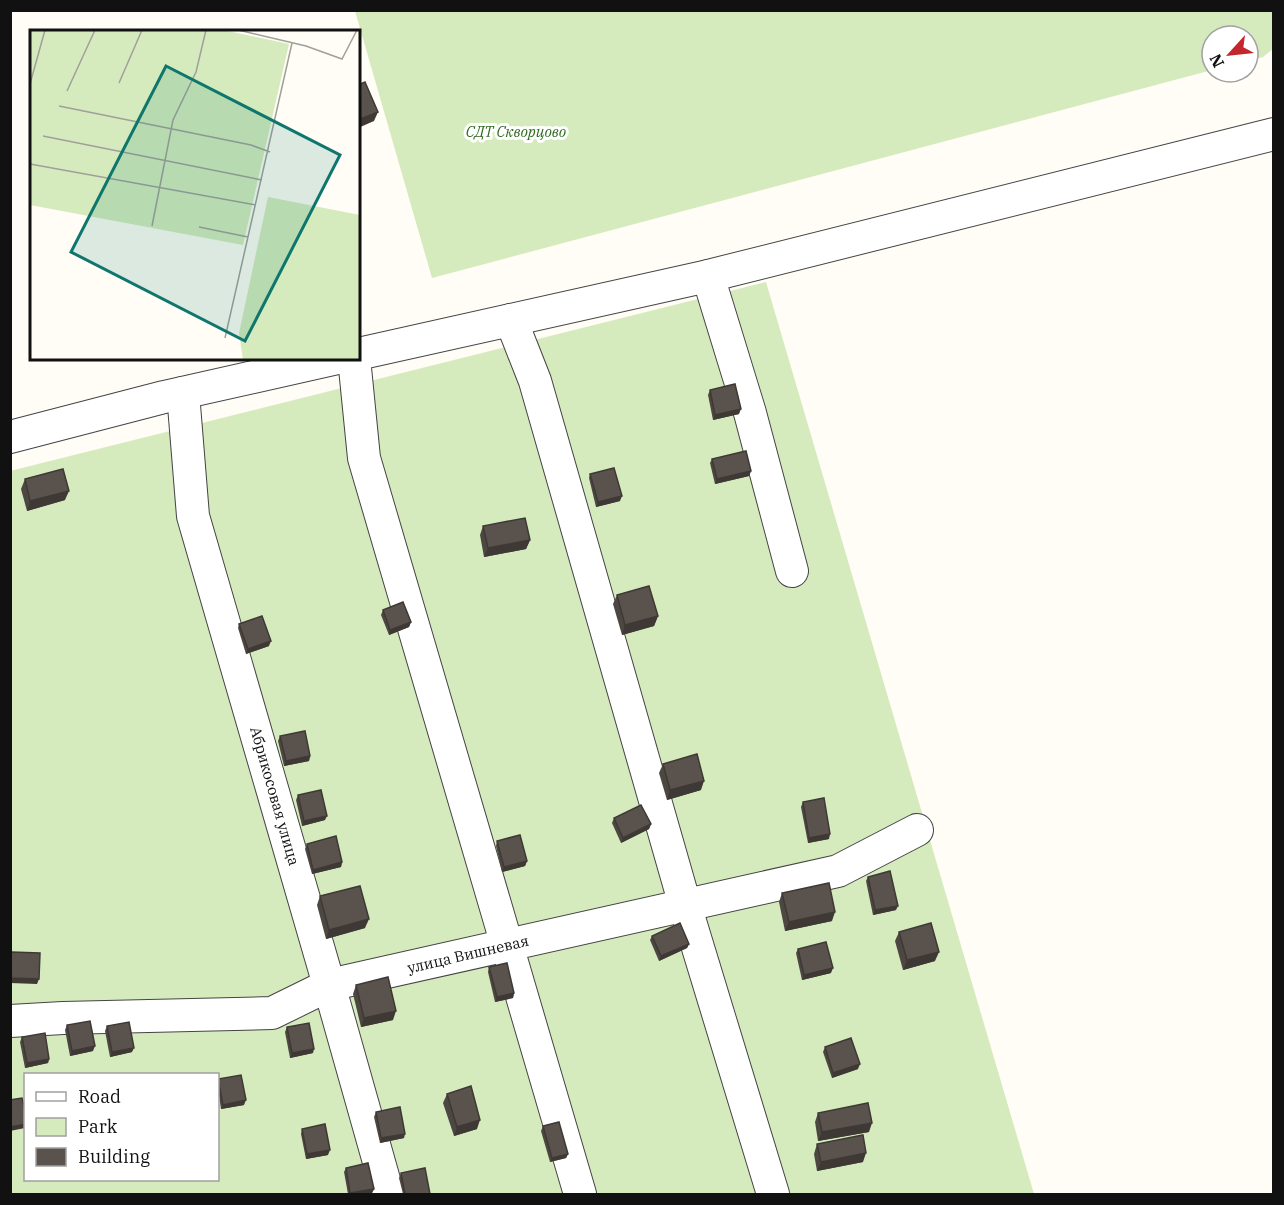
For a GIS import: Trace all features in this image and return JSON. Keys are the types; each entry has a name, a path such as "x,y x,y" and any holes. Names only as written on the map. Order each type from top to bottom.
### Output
{"street":[{"path":"360,354 708,276 1274,134"},
{"path":"708,276 750,413 792,571"},
{"path":"511,320 535,381 686,905 773,1194"},
{"path":"10,437 183,393 329,360"},
{"path":"354,360 364,458 580,1194"},
{"name":"Абрикосовая улица","path":"183,393 193,516 388,1194"},
{"name":"улица Вишневая","path":"10,1021 272,1013 329,985 838,871 917,830"}],"green space":[{"name":"СДТ Скворцово","path":"1273,10 1273,49 1260,58 1260,24 1200,24 1200,73 432,278 355,11"},
{"path":"766,282 1034,1194 11,1194 10,471"}],"building":[{"path":"365,82 378,112 360,119 360,84"},
{"path":"735,384 741,409 715,415 710,390"},
{"path":"746,451 751,471 717,479 712,459"},
{"path":"614,468 622,496 598,502 590,474"},
{"path":"63,469 69,491 30,501 25,479"},
{"path":"525,518 530,540 488,548 483,526"},
{"path":"649,586 658,616 625,625 617,595"},
{"path":"403,602 411,622 390,630 383,610"},
{"path":"262,616 271,641 248,649 239,624"},
{"path":"305,731 310,756 286,761 280,736"},
{"path":"697,754 704,781 670,790 663,764"},
{"path":"321,790 327,816 304,821 298,795"},
{"path":"824,798 830,834 809,838 803,802"},
{"path":"641,805 651,824 623,838 614,818"},
{"path":"520,835 527,861 504,867 497,841"},
{"path":"336,836 342,862 313,870 307,844"},
{"path":"890,871 898,906 875,910 868,877"},
{"path":"829,883 835,912 789,922 782,893"},
{"path":"360,886 369,919 329,930 320,896"},
{"path":"680,923 689,944 661,956 652,936"},
{"path":"931,923 939,952 907,960 899,932"},
{"path":"826,942 833,968 804,975 798,949"},
{"path":"11,952 40,953 39,979 10,978"},
{"path":"507,963 514,993 497,997 489,967"},
{"path":"388,977 396,1011 364,1018 356,985"},
{"path":"90,1021 95,1046 72,1051 67,1025"},
{"path":"129,1022 134,1048 112,1052 107,1026"},
{"path":"309,1023 314,1049 292,1053 287,1027"},
{"path":"45,1033 49,1059 27,1063 22,1037"},
{"path":"851,1038 860,1064 833,1073 825,1047"},
{"path":"241,1075 246,1100 223,1105 219,1079"},
{"path":"471,1086 480,1120 457,1127 447,1094"},
{"path":"22,1098 24,1124 10,1127 10,1100"},
{"path":"868,1103 872,1123 822,1132 818,1113"},
{"path":"400,1107 405,1134 381,1138 376,1112"},
{"path":"559,1122 568,1154 552,1158 543,1126"},
{"path":"325,1124 330,1150 307,1154 302,1129"},
{"path":"863,1135 866,1153 821,1162 817,1144"},
{"path":"368,1163 374,1189 350,1193 346,1168"},
{"path":"425,1168 430,1194 405,1194 401,1173"}]}
